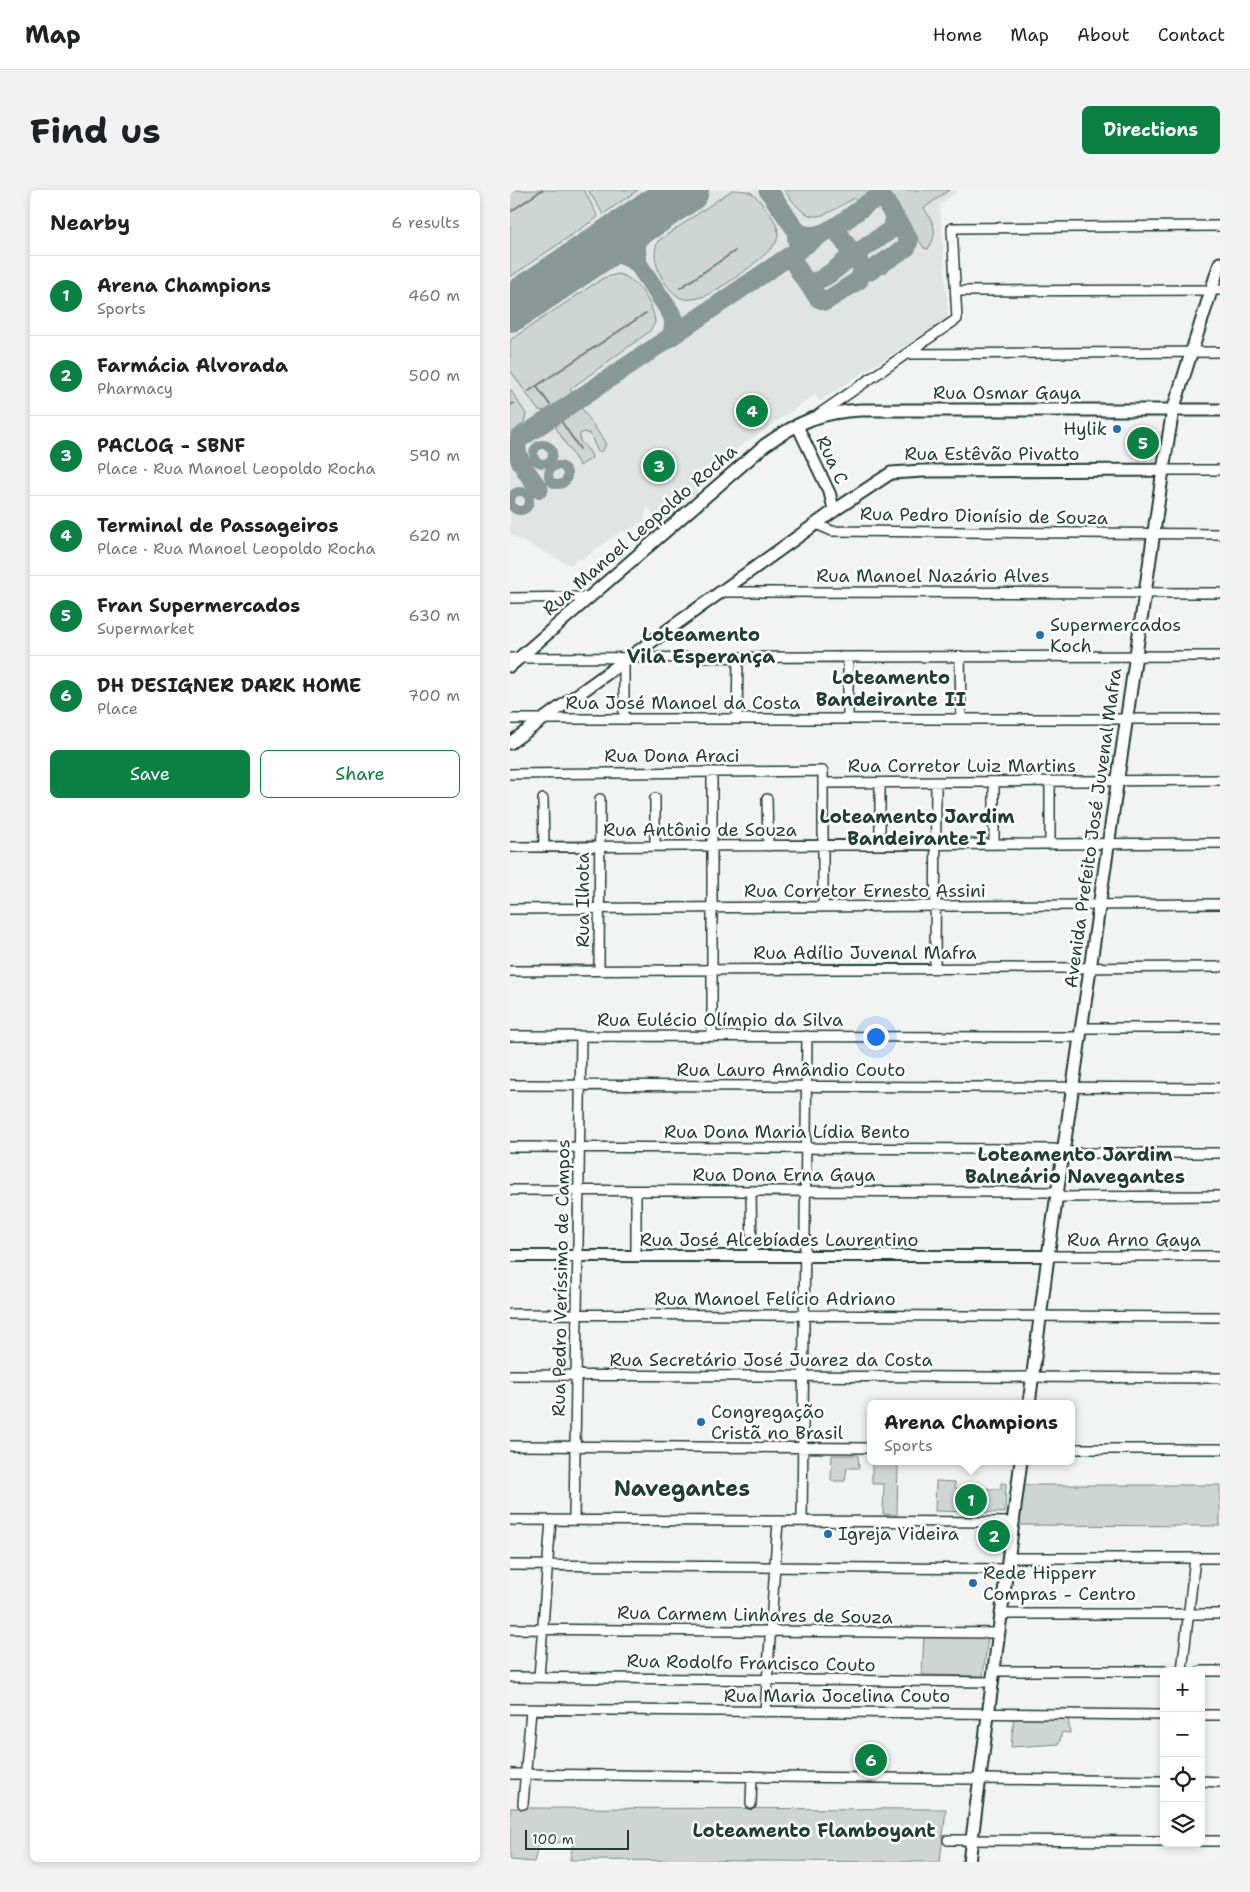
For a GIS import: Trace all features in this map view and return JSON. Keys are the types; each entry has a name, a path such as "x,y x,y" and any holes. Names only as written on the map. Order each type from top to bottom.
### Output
{"main road":[{"name":"Avenida Prefeito José Juvenal Mafra","path":"1029,1400 1072,1087 1163,470 1174,410 1191,352 1216,290 1220,264"},
{"name":"Rua Osmar Gaya","path":"797,425 838,407 1220,410"},
{"name":"Rua Manoel Leopoldo Rocha","path":"510,666 515,658 589,597 725,478 765,445 797,425"},
{"name":"Rua Estêvão Pivatto","path":"510,743 884,476 899,471 1163,470"},
{"path":"969,1862 1021,1465"}],"street":[{"path":"838,407 907,354 957,319 952,228 1220,226"},
{"path":"956,291 1216,290"},
{"path":"907,354 1220,352"},
{"name":"Rua C","path":"797,425 830,494 834,511"},
{"path":"1163,470 1220,470"},
{"name":"Rua Pedro Dionísio de Souza","path":"816,524 832,531 1220,534"},
{"name":"Rua Manoel Nazário Alves","path":"721,592 1220,594"},
{"path":"510,598 589,597"},
{"path":"960,656 962,719"},
{"path":"515,658 1220,656"},
{"path":"737,719 738,657"},
{"path":"848,657 848,719"},
{"path":"624,719 628,659"},
{"name":"Rua José Manoel da Costa","path":"510,719 1220,719"},
{"name":"Rua Dona Araci","path":"510,774 823,771 823,783"},
{"path":"712,772 712,1036"},
{"name":"Rua Corretor Luiz Martins","path":"823,783 1220,780"},
{"path":"935,968 936,782"},
{"path":"994,782 994,844"},
{"path":"1050,782 1050,844"},
{"path":"823,783 823,907"},
{"path":"880,783 880,845"},
{"path":"655,798 655,846"},
{"path":"767,798 768,846"},
{"path":"543,799 544,847"},
{"name":"Rua Ilhota","path":"599,970 600,800"},
{"name":"Rua Antônio de Souza","path":"510,847 1220,843"},
{"name":"Rua Corretor Ernesto Assini","path":"510,909 1220,904"},
{"name":"Rua Adílio Juvenal Mafra","path":"510,971 1220,967"},
{"name":"Rua Eulécio Olímpio da Silva","path":"510,1036 807,1036 1220,1028"},
{"name":"Rua Pedro Veríssimo de Campos","path":"574,1520 580,1036"},
{"path":"802,1521 807,1036"},
{"name":"Rua Lauro Amândio Couto","path":"510,1085 1220,1088"},
{"name":"Rua Dona Maria Lídia Bento","path":"510,1147 1063,1150 1077,1153 1220,1153"},
{"name":"Rua Dona Erna Gaya","path":"510,1190 806,1191 1220,1196"},
{"path":"636,1191 636,1256"},
{"path":"751,1191 752,1256"},
{"name":"Rua José Alcebíades Laurentino","path":"510,1256 1048,1256"},
{"name":"Rua Arno Gaya","path":"1048,1256 1220,1256"},
{"name":"Rua Manoel Felício Adriano","path":"510,1314 1220,1316"},
{"name":"Rua Secretário José Juarez da Costa","path":"510,1375 1220,1378"},
{"path":"510,1446 867,1448"},
{"path":"1075,1448 1220,1449"},
{"path":"510,1520 1014,1522"},
{"path":"539,1678 551,1520"},
{"path":"765,1712 778,1521"},
{"path":"1182,1667 1195,1558"},
{"path":"510,1565 775,1567 1008,1564 1220,1558"},
{"path":"1002,1614 1220,1614"},
{"name":"Rua Carmem Linhares de Souza","path":"510,1629 999,1633"},
{"name":"Rua Rodolfo Francisco Couto","path":"510,1677 767,1680 993,1677 1160,1671"},
{"path":"1205,1671 1220,1671"},
{"name":"Rua Maria Jocelina Couto","path":"510,1709 1160,1715"},
{"path":"523,1804 531,1710"},
{"path":"1205,1715 1220,1715"},
{"path":"510,1774 1160,1781"},
{"path":"751,1804 752,1776"},
{"path":"1205,1781 1220,1782"},
{"path":"948,1840 1160,1841"},
{"path":"1205,1841 1220,1841"}],"shaded area":[{"path":"510,190 959,190 940,205 948,318 820,401 815,395 703,472 696,494 661,524 647,506 644,520 626,533 623,530 581,560 579,558 570,565 510,535"},
{"path":"510,190 584,190 598,217 510,277"},
{"path":"588,190 638,190 603,214"},
{"path":"732,190 748,192 758,199 776,223 778,231 777,240 766,254 755,263 709,294 688,299 679,297 663,279 656,264 655,256 658,241"},
{"path":"784,190 873,190 856,201 854,198 823,215 815,216 808,215 801,210"},
{"path":"884,190 949,190 924,208 934,228 933,238 928,249 924,248"},
{"path":"618,274 625,276 638,286 648,300 655,323 649,332 570,389 573,394 548,411 538,410 510,370 510,340 603,278"},
{"path":"510,389 526,414 524,423 510,434"},
{"path":"579,404 606,444 603,450 598,452 590,434 584,432 580,434 580,441 590,452 592,458 580,466 556,428 559,417"},
{"path":"832,1455 858,1455 859,1468 847,1468 845,1481 831,1481"},
{"path":"872,1465 898,1465 897,1515 883,1514 884,1484 872,1484"},
{"path":"936,1481 955,1482 955,1488 1001,1489 1001,1483 1006,1483 1005,1513 935,1511"},
{"path":"1024,1485 1220,1485 1220,1526 1017,1525"},
{"path":"924,1634 988,1636 983,1676 922,1675"},
{"path":"1014,1715 1068,1716 1070,1733 1062,1732 1059,1744 1011,1747"},
{"path":"510,1808 946,1809 940,1862 570,1860 573,1842 539,1843 534,1862 510,1860"}],"waterway":[{"path":"510,212 542,190"},
{"path":"680,288 735,251"},
{"path":"529,391 646,313"},
{"path":"537,387 550,405"},
{"path":"510,405 514,403"},
{"path":"561,421 580,449"}],"taxiway":[{"path":"768,190 796,230 797,241"},
{"path":"796,230 804,235 824,233 871,201 880,199 885,201 909,240 907,247 870,271 863,268 850,250"},
{"path":"653,212 643,224 638,235 636,248 638,264 671,313 674,321 672,336 820,235"},
{"path":"839,234 850,250 860,251 892,229 895,217"},
{"path":"796,251 795,265 804,278 813,281 829,274 847,260 850,250"},
{"path":"534,294 571,267 597,255 611,253 624,256 638,264"},
{"path":"805,279 818,298 826,301 859,280 863,268"},
{"path":"539,489 519,458 517,451 519,439 672,336"},
{"path":"543,450 547,454 543,458 539,454 543,450"},
{"path":"558,471 562,475 558,479 554,475 558,471"},
{"path":"520,497 524,501 520,505 516,501 520,497"}],"runway":[{"path":"510,309 686,190"}],"place":[{"name":"Terminal de Passageiros","path":"752,411"},
{"name":"Hylik","path":"1117,429"},
{"name":"Fran Supermercados","path":"1143,443"},
{"name":"PACLOG - SBNF","path":"659,466"},
{"name":"Supermercados Koch","path":"1040,635"},
{"name":"Congregação Cristã no Brasil","path":"701,1422"},
{"name":"Arena Champions","path":"971,1500"},
{"name":"Igreja Videira","path":"828,1534"},
{"name":"Farmácia Alvorada","path":"994,1536"},
{"name":"Rede Hipperr Compras - Centro","path":"973,1583"},
{"name":"DH DESIGNER DARK HOME","path":"871,1760"}],"district":[{"name":"Loteamento Vila Esperança","path":"701,645"},
{"name":"Loteamento Bandeirante II","path":"891,688"},
{"name":"Loteamento Jardim Bandeirante I","path":"917,827"},
{"name":"Loteamento Jardim Balneário Navegantes","path":"1075,1165"},
{"name":"Navegantes","path":"682,1488"},
{"name":"Loteamento Flamboyant","path":"814,1830"}]}
